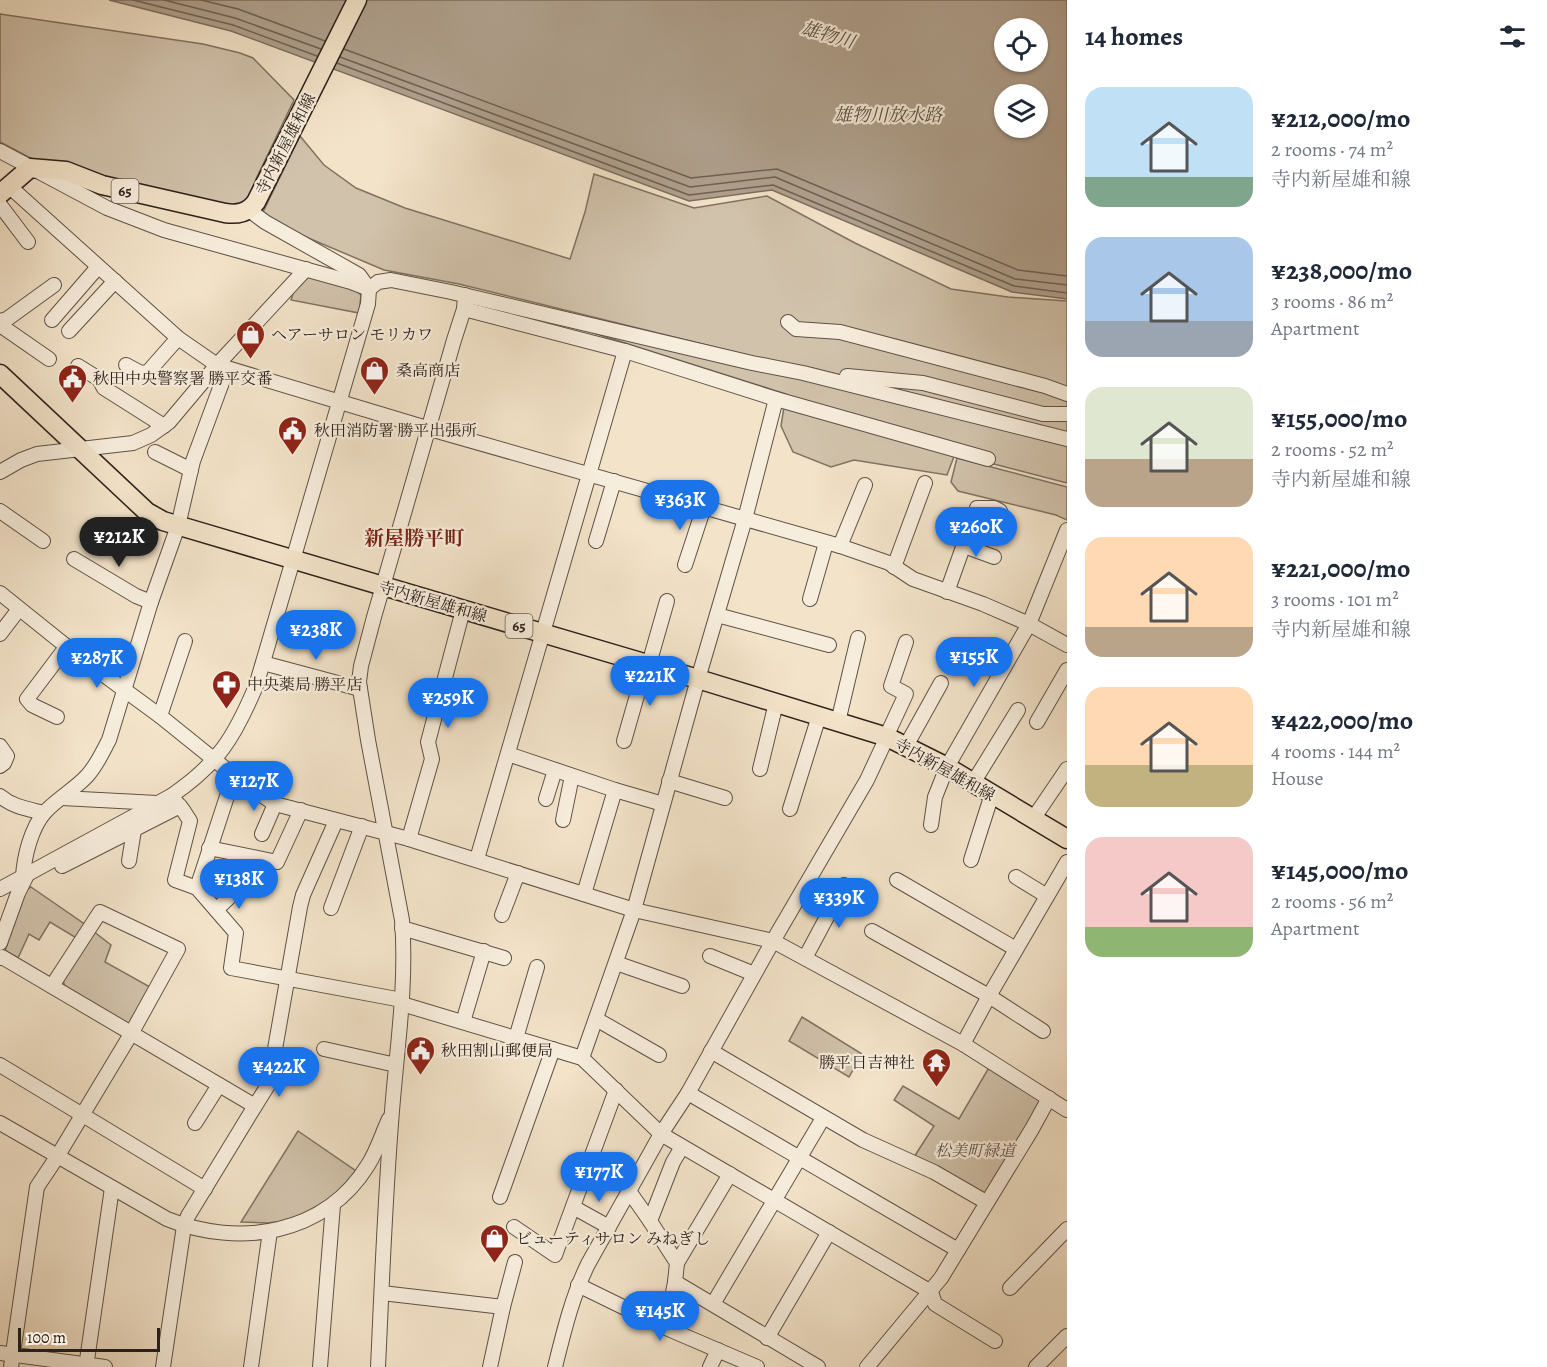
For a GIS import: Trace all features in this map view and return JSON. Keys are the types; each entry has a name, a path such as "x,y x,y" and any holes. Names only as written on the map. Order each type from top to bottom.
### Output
{"main road":[{"name":"寺内新屋雄和線","path":"30,168 66,171 102,185 225,213 235,214 254,205 357,0"},
{"path":"4,190 30,168"},
{"name":"寺内新屋雄和線","path":"1,377 147,512 163,521 887,737 947,767 1067,839"}],"street":[{"path":"0,151 107,208 164,230 369,289"},
{"path":"4,190 115,281 178,338 222,367 840,546 894,567 913,579 1029,624 1067,645"},
{"path":"0,205 28,242"},
{"path":"25,876 44,876 134,830 170,802 215,760 230,740 248,705 263,663 368,304 369,289 359,275 265,222 253,213 254,205"},
{"path":"52,320 98,267"},
{"path":"3,467 37,454 133,443 164,426 222,367 306,269"},
{"path":"369,289 378,282 391,280 776,399 988,459"},
{"path":"69,331 115,281"},
{"path":"49,359 0,323 54,285"},
{"path":"464,302 803,373 1067,439"},
{"path":"378,1367 392,1112 402,1002 402,928 360,689 361,666 430,429 464,302"},
{"path":"788,321 796,329 840,332 1045,386 1067,394"},
{"path":"126,364 141,373 148,372 178,338"},
{"path":"477,860 625,351"},
{"path":"78,366 99,379 104,388 164,426"},
{"path":"0,943 25,876 24,865 32,835 44,813 87,776 109,740 151,602 178,526 190,470 222,367"},
{"path":"803,373 923,383 1043,414 1067,414"},
{"path":"582,1058 634,910 745,519 776,399"},
{"path":"155,452 190,470"},
{"path":"596,541 614,481"},
{"path":"894,567 925,483"},
{"path":"840,546 864,485"},
{"path":"685,565 704,507"},
{"path":"947,592 977,508 994,508 1000,511"},
{"path":"0,511 43,541"},
{"path":"931,825 935,797 947,767 1029,624 1067,530"},
{"path":"810,599 826,543"},
{"path":"964,546 994,557"},
{"path":"74,559 136,596 151,602"},
{"path":"0,593 234,775 275,804 409,839 634,910 773,941 963,1044 1067,1110"},
{"path":"624,741 667,602"},
{"path":"0,634 19,609"},
{"path":"409,839 432,759 428,742 463,610"},
{"path":"717,615 829,645"},
{"path":"838,722 858,638"},
{"path":"160,716 185,640"},
{"path":"555,1367 568,1313 578,1285 661,1134 688,1094 754,974 867,780 906,694 891,686 906,642"},
{"path":"57,717 32,705 27,699 67,646"},
{"path":"263,663 360,689"},
{"path":"1037,722 1067,670"},
{"path":"906,746 941,683"},
{"path":"760,769 776,703"},
{"path":"973,783 1018,710"},
{"path":"790,809 819,716"},
{"path":"0,746 7,756 0,766"},
{"path":"508,754 663,804"},
{"path":"1033,819 1067,769"},
{"path":"546,799 555,770"},
{"path":"196,888 234,775"},
{"path":"563,820 573,776"},
{"path":"669,781 725,798"},
{"path":"584,894 615,790"},
{"path":"970,860 992,794"},
{"path":"0,796 15,806 44,813"},
{"path":"62,798 170,802 190,821 175,880 196,888 236,933 231,968 402,1002 582,1058 661,1134 931,1292 935,1304 995,1341"},
{"path":"0,889 170,802"},
{"path":"262,834 275,804"},
{"path":"209,848 277,862 301,810"},
{"path":"276,1050 303,895 335,823"},
{"path":"331,908 362,826"},
{"path":"129,861 134,830"},
{"path":"963,1044 988,996 1067,862"},
{"path":"502,915 518,873"},
{"path":"1016,877 1047,896"},
{"path":"897,880 1016,949"},
{"path":"805,958 844,885"},
{"path":"216,910 241,886"},
{"path":"52,986 100,912 178,948 131,1034 37,1187 8,1358 105,1367"},
{"path":"402,928 504,958"},
{"path":"872,931 988,996 1043,1031"},
{"path":"462,1022 484,951"},
{"path":"710,956 754,974"},
{"path":"0,958 2,957 52,986 255,1106"},
{"path":"616,963 682,986"},
{"path":"516,1038 537,967"},
{"path":"596,1019 659,1055"},
{"path":"324,1049 396,1065"},
{"path":"500,1197 553,1049"},
{"path":"711,1051 823,1118 864,1140 934,1172 986,1202"},
{"path":"0,1065 205,1189"},
{"path":"163,1367 184,1226 276,1074"},
{"path":"195,1123 219,1084"},
{"path":"514,1227 555,1255 616,1090"},
{"path":"688,1094 958,1250"},
{"path":"867,1367 931,1292 1049,1098"},
{"path":"0,1123 167,1219 184,1226 225,1232 270,1231 295,1226 321,1214 348,1190 368,1165 392,1112"},
{"path":"713,1304 823,1118"},
{"path":"650,1221 673,1162 682,1147"},
{"path":"666,1328 677,1263 730,1174"},
{"path":"87,1366 112,1188"},
{"path":"629,1191 677,1263"},
{"path":"320,1367 333,1204"},
{"path":"573,1207 609,1227"},
{"path":"1010,1288 1067,1228"},
{"path":"251,1367 270,1231"},
{"path":"767,1338 829,1232"},
{"path":"490,1367 515,1262"},
{"path":"675,1282 818,1367"},
{"path":"578,1285 666,1328 757,1367"},
{"path":"382,1293 503,1308"},
{"path":"1036,1367 1067,1336"},
{"path":"710,1367 718,1350"}],"green space":[{"path":"0,14 203,44 253,58 294,100 256,179 248,202 238,208 101,180 62,161 38,162 0,142"},
{"path":"300,136 324,165 356,188 405,208 570,259 594,174 694,208 767,196 855,243 951,289 1008,297 1067,301 1067,432 812,368 763,359 459,284 384,270 280,226 263,212"},
{"path":"306,275 352,287 361,295 359,313 291,300 295,287"},
{"path":"587,331 734,363 1067,444 1067,483 955,454 947,475 854,460 831,467 793,452 781,426 786,394"},
{"path":"957,458 1067,487 1067,520 1056,515 958,491 951,482"},
{"path":"31,887 86,925 78,939 50,922 39,940 29,934 18,958 5,951 23,892"},
{"path":"93,931 111,945 105,962 150,987 128,1025 66,989 62,978"},
{"path":"802,1017 862,1054 849,1077 789,1041"},
{"name":"松美町緑道","path":"991,1064 1045,1099 985,1197 914,1157 934,1126 894,1100 903,1086 959,1119"},
{"path":"298,1131 356,1171 337,1194 294,1220 268,1223 241,1222"}],"water":[{"name":"雄物川放水路","path":"109,0 1067,0 1067,299 1012,292 772,190 689,201 231,31"}],"place":[{"name":"ヘアーサロン モリカワ","path":"250,360"},
{"name":"桑高商店","path":"375,396"},
{"name":"秋田中央警察署 勝平交番","path":"72,404"},
{"name":"秋田消防署 勝平出張所","path":"293,456"},
{"name":"中央薬局 勝平店","path":"226,710"},
{"name":"秋田割山郵便局","path":"420,1076"},
{"name":"勝平日吉神社","path":"936,1088"},
{"name":"ビューティサロン みねぎし","path":"495,1264"}],"district":[{"name":"新屋勝平町","path":"414,538"}],"water label":[{"name":"雄物川","path":"828,35"}]}
